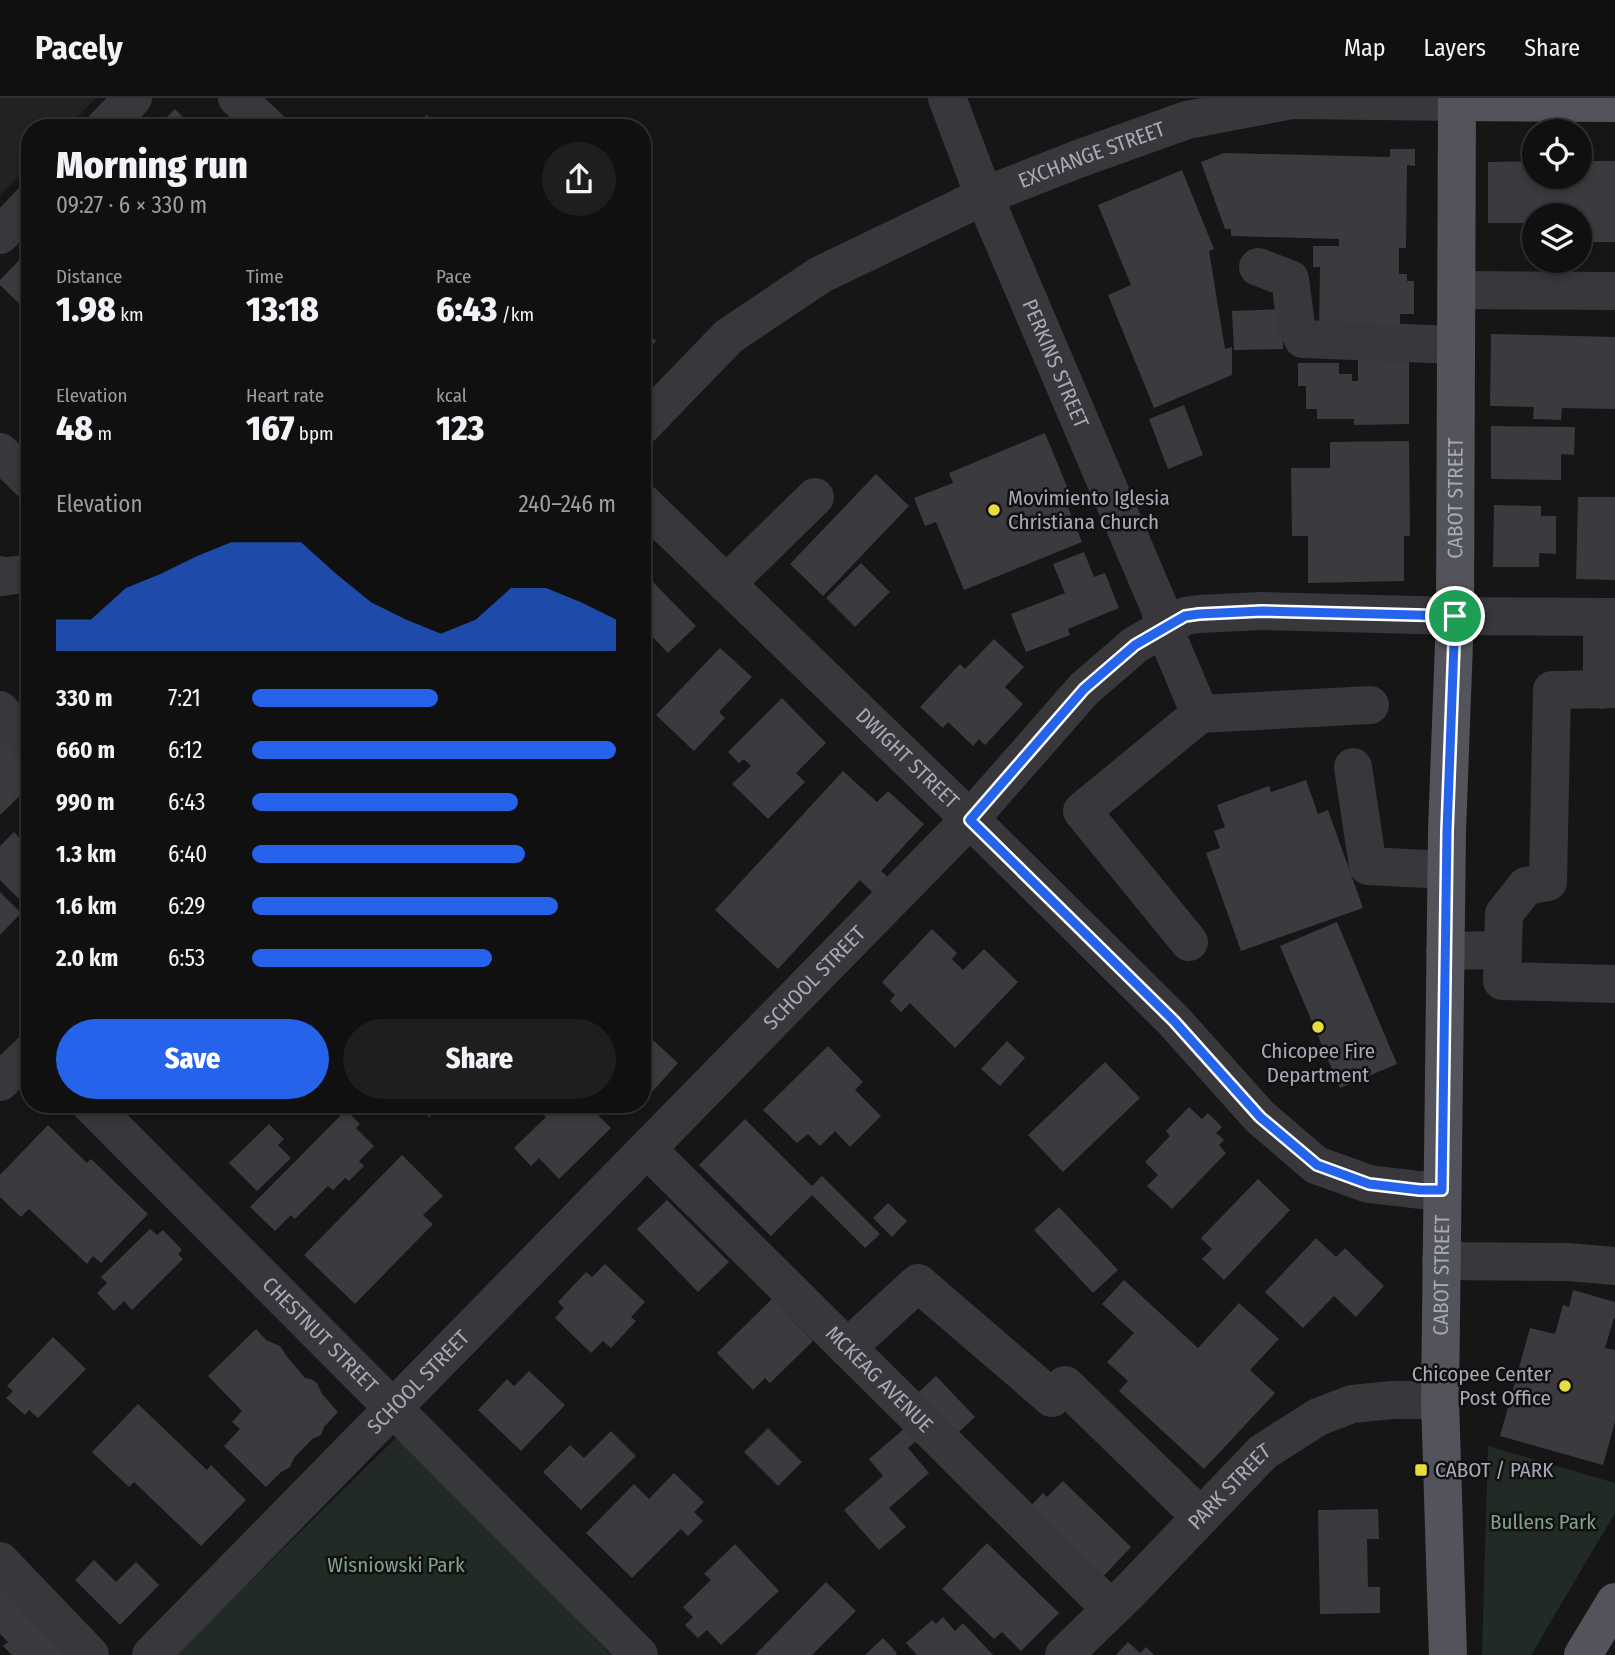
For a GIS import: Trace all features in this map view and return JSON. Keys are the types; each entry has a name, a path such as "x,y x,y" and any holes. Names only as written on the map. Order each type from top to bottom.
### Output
{"main road":[{"name":"EXCHANGE STREET","path":"1457,100 1615,103"},
{"name":"CABOT STREET","path":"1448,1655 1440,1400 1446,870 1455,616 1457,100"},
{"path":"1583,1655 1612,1614"}],"street":[{"path":"112,119 132,98"},
{"path":"237,98 259,119"},
{"name":"PERKINS STREET","path":"947,98 984,196 1160,609 1164,628 1200,714"},
{"name":"EXCHANGE STREET","path":"651,417 729,336 820,275 984,196 1078,159 1200,117 1292,100 1457,100"},
{"path":"0,235 21,213"},
{"path":"1258,267 1290,279 1296,325 1303,339 1456,345"},
{"path":"1457,290 1615,291"},
{"path":"0,452 21,472"},
{"path":"726,584 815,497"},
{"name":"DWIGHT STREET","path":"651,511 1174,1021 1260,1117 1317,1165 1369,1184 1442,1190"},
{"path":"0,575 21,574"},
{"name":"SCHOOL STREET","path":"151,1655 970,820 1084,689 1135,645 1185,616 1199,614 1262,611 1608,617"},
{"path":"1608,617 1608,690 1552,690 1548,882 1526,886 1504,914 1502,981 1615,984"},
{"path":"1189,942 1082,811 1200,714 1370,705"},
{"path":"0,710 21,734"},
{"path":"1353,767 1368,866 1446,870"},
{"path":"1445,951 1503,950"},
{"path":"0,1082 21,1062"},
{"name":"CHESTNUT STREET","path":"99,1113 639,1655"},
{"name":"MCKEAG AVENUE","path":"647,1149 1111,1609"},
{"path":"1441,1261 1568,1262 1615,1266"},
{"path":"847,1348 918,1283 1052,1398 1065,1385 1201,1517"},
{"name":"PARK STREET","path":"1064,1655 1263,1452 1318,1417 1352,1404 1392,1400 1440,1400"},
{"path":"0,1561 90,1655"}],"shaded area":[{"path":"0,98 96,98 76,119 21,119 21,174 0,195"}],"green space":[{"name":"Wisniowski Park","path":"398,1436 611,1655 175,1655"},
{"name":"Bullens Park","path":"1488,1446 1615,1483 1615,1513 1531,1655 1482,1655"}],"building":[{"path":"175,109 184,119 165,119"},
{"path":"1390,149 1415,149 1415,166 1407,165 1406,248 1399,248 1399,274 1407,274 1407,281 1414,281 1414,314 1400,314 1400,332 1319,331 1320,267 1313,267 1313,246 1339,246 1339,239 1231,236 1231,229 1225,229 1201,162 1224,153 1390,157"},
{"path":"1522,161 1522,189 1592,189 1592,161 1615,161 1615,242 1592,242 1592,203 1522,203 1522,223 1488,223 1488,162"},
{"path":"1182,170 1214,249 1209,251 1225,349 1232,347 1232,375 1154,408 1108,295 1131,285 1098,205"},
{"path":"21,258 21,305 0,285 0,280"},
{"path":"1282,309 1283,349 1234,350 1232,311"},
{"path":"1491,334 1615,337 1615,409 1562,408 1561,420 1533,419 1534,407 1490,406"},
{"path":"1358,355 1409,355 1409,424 1354,425 1354,419 1317,419 1317,409 1306,409 1306,386 1298,386 1298,363 1339,363 1339,374 1352,374 1352,381 1358,381"},
{"path":"1184,405 1203,455 1168,469 1149,419"},
{"path":"1491,426 1575,427 1574,455 1561,454 1561,480 1491,479"},
{"name":"Movimiento Iglesia Christiana Church","path":"1045,433 1070,494 1064,497 1082,542 964,590 936,522 925,526 914,498 953,483 949,473"},
{"path":"1409,441 1410,536 1404,536 1404,581 1308,583 1308,536 1292,536 1291,468 1330,468 1330,442"},
{"path":"876,474 909,506 823,596 790,564"},
{"path":"1578,497 1615,497 1615,580 1576,579"},
{"path":"1494,505 1541,506 1541,516 1556,516 1556,554 1539,553 1539,567 1493,567"},
{"path":"1084,552 1094,577 1105,573 1119,608 1068,629 1070,635 1026,652 1011,614 1065,593 1053,564"},
{"path":"861,563 890,592 855,627 826,598"},
{"path":"651,580 696,626 668,653 651,635"},
{"path":"994,639 1024,667 1005,687 1023,704 985,745 979,739 973,746 948,722 943,728 920,707 960,664 965,669"},
{"path":"720,648 752,677 719,712 725,718 694,751 656,715"},
{"path":"782,698 826,743 796,773 805,782 768,819 732,784 751,766 744,759 739,763 728,752"},
{"path":"0,733 21,755 21,795 0,815"},
{"path":"843,771 877,802 888,791 924,824 881,871 889,878 874,894 860,880 778,969 715,910"},
{"path":"1306,780 1318,814 1328,810 1363,908 1241,951 1206,853 1220,848 1214,831 1225,827 1217,805 1269,786 1271,792"},
{"path":"14,832 21,840 21,895 18,898 0,880 0,846"},
{"path":"0,892 21,913 0,935"},
{"path":"1337,922 1397,1064 1340,1088 1280,946"},
{"path":"932,929 957,953 952,959 963,970 984,949 1018,982 955,1048 910,1003 901,1012 890,1001 895,995 882,982"},
{"path":"651,1038 678,1063 651,1093"},
{"path":"1007,1041 1025,1058 1000,1086 981,1069"},
{"path":"828,1046 863,1082 855,1090 881,1116 850,1147 835,1131 820,1146 808,1134 797,1143 763,1110"},
{"path":"1105,1062 1140,1098 1063,1172 1028,1135"},
{"path":"1189,1107 1202,1119 1208,1113 1222,1127 1216,1133 1224,1140 1219,1145 1226,1153 1172,1209 1147,1186 1158,1175 1145,1162 1170,1136 1166,1131"},
{"path":"343,1113 349,1113 360,1124 356,1128 374,1146 359,1161 364,1166 349,1181 345,1178 333,1190 328,1186 295,1219 291,1215 275,1231 250,1207"},
{"path":"542,1113 596,1113 611,1128 559,1179 539,1158 531,1166 514,1148 546,1117"},
{"path":"745,1119 812,1186 822,1176 880,1234 865,1248 812,1195 771,1236 699,1165"},
{"path":"269,1124 284,1139 278,1145 291,1158 257,1191 229,1163"},
{"path":"48,1125 87,1163 91,1159 148,1214 101,1263 93,1256 87,1264 29,1209 21,1217 0,1197 0,1175"},
{"path":"402,1155 443,1196 423,1215 433,1224 355,1304 304,1255"},
{"path":"1258,1179 1290,1210 1224,1280 1202,1259 1212,1249 1201,1238"},
{"path":"667,1200 729,1262 698,1292 637,1229"},
{"path":"888,1203 907,1221 892,1237 873,1218"},
{"path":"1059,1207 1118,1270 1093,1293 1034,1230"},
{"path":"150,1229 157,1235 163,1230 182,1250 178,1254 183,1259 132,1310 124,1301 114,1311 97,1293 107,1283 101,1277"},
{"path":"1316,1238 1336,1257 1345,1248 1384,1286 1356,1317 1334,1296 1303,1328 1265,1292"},
{"path":"605,1264 645,1302 631,1317 636,1321 611,1348 603,1341 591,1353 555,1318 564,1308 558,1302 586,1272 592,1277"},
{"path":"1124,1280 1198,1348 1239,1303 1279,1339 1250,1370 1275,1393 1204,1469 1119,1391 1128,1381 1107,1362 1134,1333 1102,1304"},
{"name":"Chicopee Center Post Office","path":"1573,1290 1615,1302 1615,1318 1605,1348 1615,1350 1615,1422 1603,1465 1500,1436 1530,1328 1555,1334 1563,1305 1569,1307"},
{"path":"772,1299 813,1341 770,1383 765,1378 753,1390 717,1353"},
{"path":"256,1329 266,1340 280,1346 305,1378 317,1383 322,1394 338,1412 324,1427 321,1435 312,1439 294,1458 290,1467 266,1487 224,1446 240,1429 232,1422 242,1411 208,1376"},
{"path":"53,1337 86,1369 38,1418 29,1410 25,1415 6,1398 13,1391 7,1386"},
{"path":"529,1371 565,1405 521,1451 478,1410 507,1379 514,1386"},
{"path":"936,1376 975,1417 948,1442 909,1401"},
{"path":"138,1404 207,1470 211,1465 246,1500 201,1546 134,1482 129,1487 92,1452"},
{"path":"768,1428 802,1462 778,1486 744,1452"},
{"path":"905,1428 916,1441 908,1448 929,1473 889,1508 906,1527 879,1550 844,1510 883,1476 869,1459"},
{"path":"611,1431 636,1456 581,1510 543,1472 570,1445 584,1458"},
{"path":"674,1473 704,1502 694,1512 703,1521 688,1536 681,1529 632,1578 586,1533 634,1484 649,1499"},
{"path":"1063,1481 1131,1547 1098,1582 1025,1512 1043,1493 1047,1497"},
{"path":"1378,1509 1379,1539 1367,1539 1368,1587 1380,1587 1380,1613 1320,1614 1318,1510"},
{"path":"987,1543 1059,1613 1021,1651 1002,1632 994,1639 942,1589"},
{"path":"735,1544 779,1591 721,1645 707,1630 698,1638 685,1625 693,1617 683,1607 711,1580 704,1574"},
{"path":"94,1560 116,1582 136,1562 159,1585 120,1625 75,1580"},
{"path":"0,1580 77,1655 12,1655 3,1646 8,1642 0,1634"},
{"path":"826,1582 856,1611 812,1655 755,1655"},
{"path":"943,1617 955,1631 963,1623 993,1655 917,1655 906,1643 932,1620 936,1624"},
{"path":"883,1638 896,1655 865,1655"},
{"path":"1128,1642 1140,1653 1146,1647 1154,1655 1116,1655"}],"place":[{"name":"Movimiento Iglesia Christiana Church","path":"994,510"},
{"name":"Chicopee Fire Department","path":"1318,1027"},
{"name":"Chicopee Center Post Office","path":"1565,1386"},
{"name":"CABOT / PARK","path":"1421,1470"}],"route":[{"path":"1262,611 1455,616 1447,831 1442,1190 1420,1190 1369,1184 1317,1165 1260,1117 1174,1021 970,820 1084,689 1135,645 1185,616 1262,611"}]}
